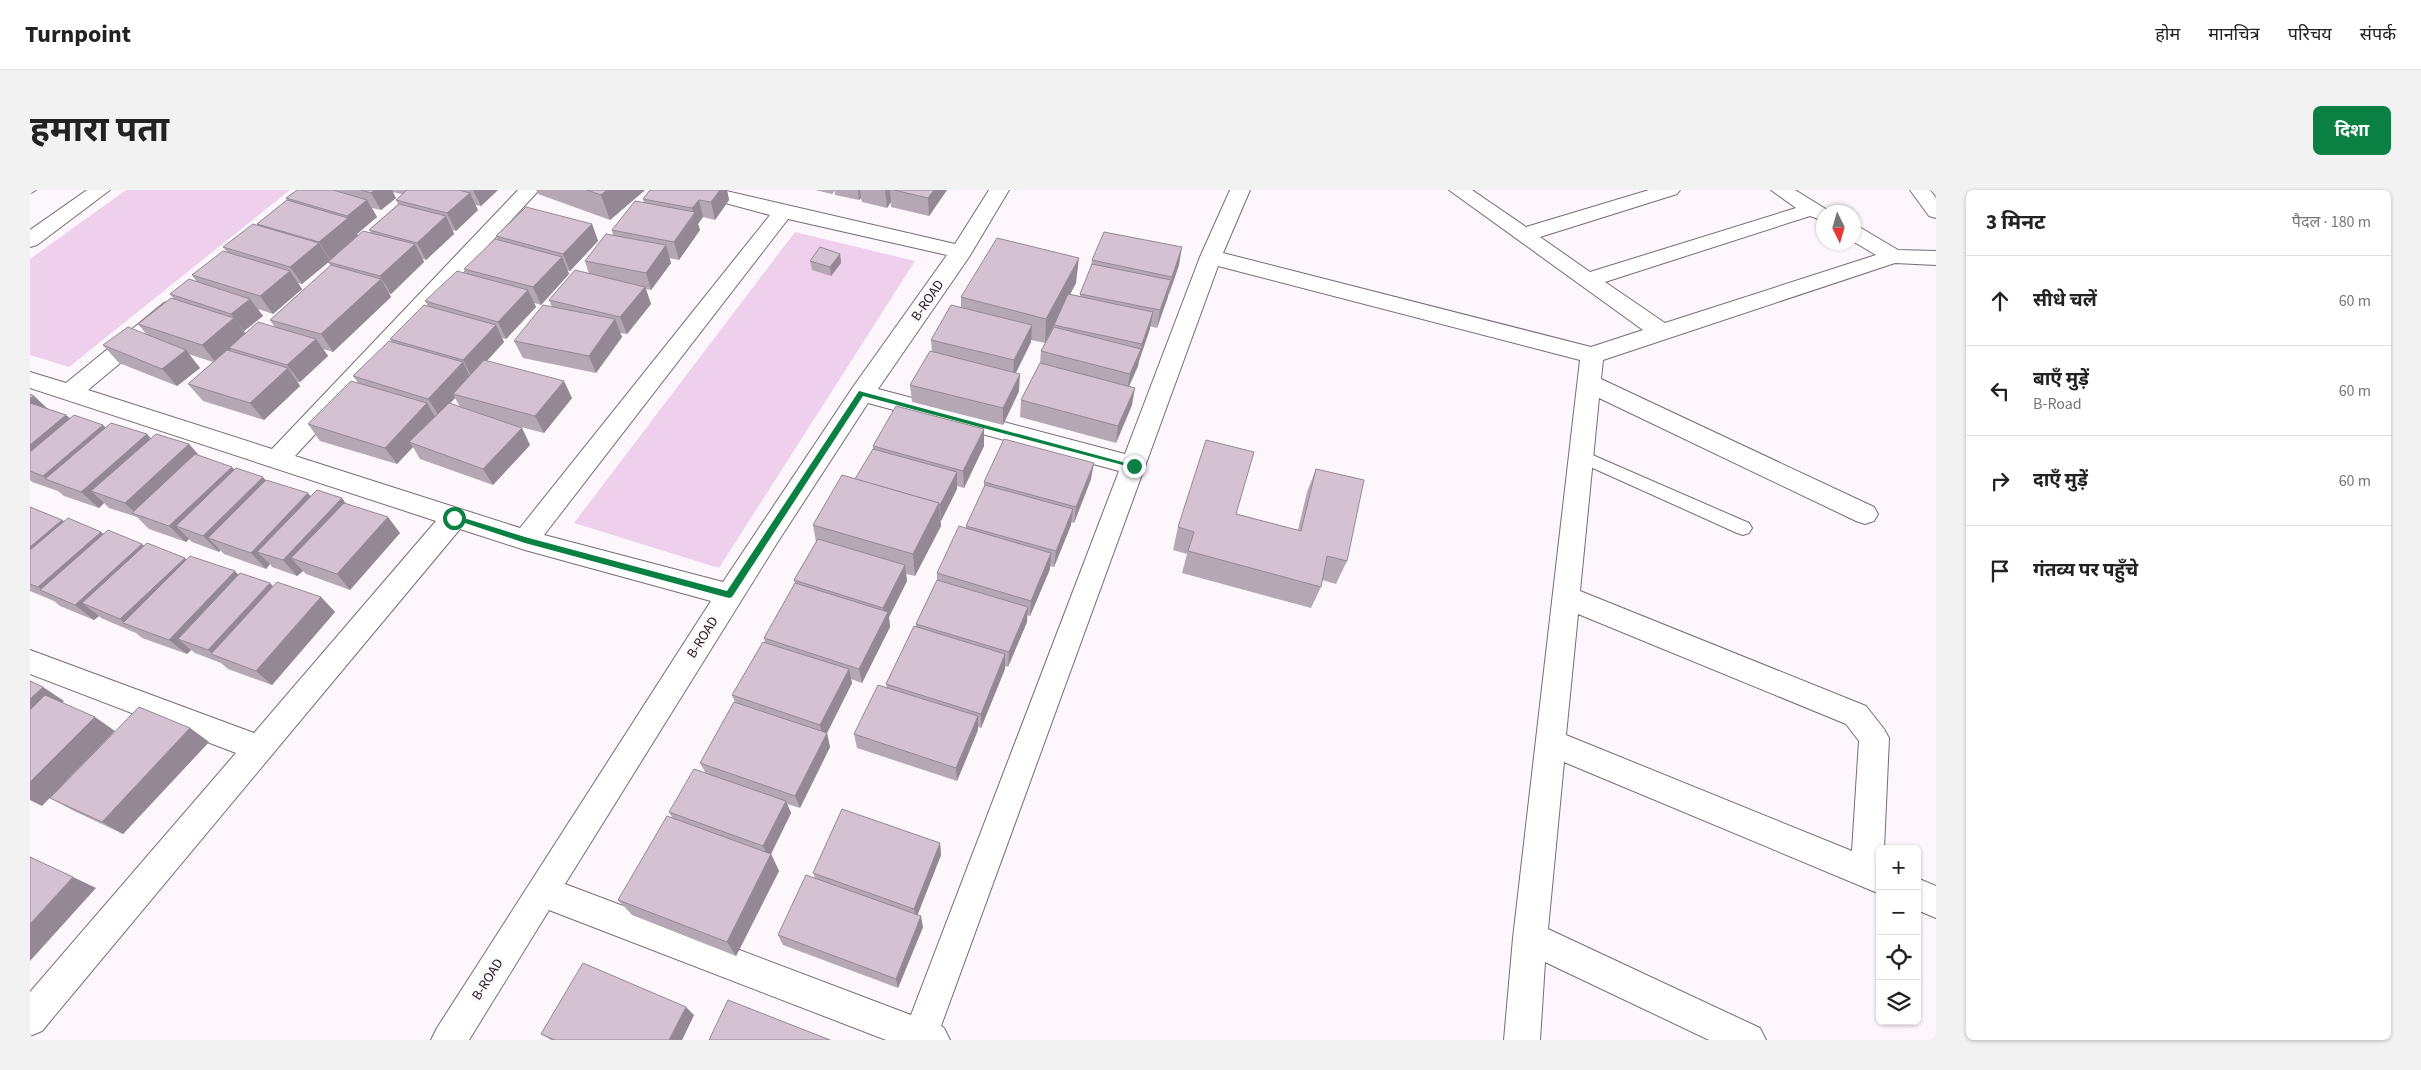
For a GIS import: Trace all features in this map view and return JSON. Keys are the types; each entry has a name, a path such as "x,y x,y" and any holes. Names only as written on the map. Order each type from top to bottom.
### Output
{"street":[{"path":"30,240 100,190"},
{"path":"276,460 529,190"},
{"path":"699,190 783,212 962,252"},
{"name":"B-ROAD","path":"449,1040 729,595 861,393 962,252 999,190"},
{"path":"541,891 924,1039 1211,257 1240,190"},
{"path":"1464,194 1492,190"},
{"path":"1523,235 1670,190"},
{"path":"1781,190 1816,211"},
{"path":"1920,190 1936,212"},
{"path":"1464,194 1663,333"},
{"path":"525,540 783,212"},
{"path":"1587,280 1816,213"},
{"path":"1861,237 1894,256"},
{"path":"1211,257 1592,355 1894,256 1936,258"},
{"path":"69,393 184,298"},
{"path":"1522,1040 1530,938 1592,355"},
{"path":"30,380 525,540 729,595"},
{"path":"1589,383 1866,514"},
{"path":"861,393 1134,466"},
{"path":"30,1019 454,518"},
{"path":"1550,743 1873,876 1874,738 1856,715 1566,597"},
{"path":"30,662 259,748"},
{"path":"1921,896 1936,902"},
{"path":"1530,938 1748,1040"}],"lane":[{"path":"1581,456 1743,528"}],"shaded area":[{"path":"126,190 290,190 69,367 30,355 30,259"},
{"path":"795,232 915,261 719,568 574,523"}],"building":[{"path":"297,190 333,190 367,200 347,216 286,198"},
{"path":"361,190 374,190 371,193"},
{"path":"407,190 459,190 470,193 447,213 396,200"},
{"path":"587,190 607,190 601,195"},
{"path":"650,190 720,190 711,202 699,200 692,208 643,199"},
{"path":"894,190 934,190 928,198"},
{"path":"287,200 348,218 319,242 257,224"},
{"path":"635,201 695,212 674,242 612,230"},
{"path":"399,204 446,216 417,243 369,230"},
{"path":"526,207 592,224 563,254 496,236"},
{"path":"253,224 319,243 290,267 223,247"},
{"path":"363,231 415,244 380,276 328,262"},
{"path":"1104,232 1182,247 1172,277 1092,260"},
{"path":"606,234 666,245 646,273 585,261"},
{"path":"997,238 1079,258 1046,319 961,297"},
{"path":"495,239 562,257 533,287 464,269"},
{"path":"820,247 840,254 830,267 810,261"},
{"path":"223,251 290,271 260,296 192,275"},
{"path":"1092,264 1171,280 1160,310 1080,294"},
{"path":"331,265 381,279 321,334 270,320"},
{"path":"575,270 645,287 620,317 549,300"},
{"path":"457,271 528,290 498,322 425,301"},
{"path":"189,279 250,299 231,314 170,294"},
{"path":"1068,294 1153,312 1142,344 1054,325"},
{"path":"171,298 234,318 202,345 138,324"},
{"path":"424,305 496,325 463,360 390,339"},
{"path":"543,305 615,319 589,356 514,341"},
{"path":"951,305 1032,325 1014,360 931,340"},
{"path":"258,322 316,339 287,365 229,348"},
{"path":"128,327 186,350 162,369 103,345"},
{"path":"1054,327 1141,349 1130,374 1041,351"},
{"path":"389,341 463,362 428,399 353,376"},
{"path":"227,350 288,368 250,403 188,384"},
{"path":"930,351 1020,374 1003,408 910,385"},
{"path":"484,360 564,381 535,416 453,394"},
{"path":"1040,363 1135,388 1118,426 1021,400"},
{"path":"351,381 427,403 385,448 308,424"},
{"path":"30,403 66,415 30,445"},
{"path":"449,403 522,428 483,469 409,442"},
{"path":"896,406 984,429 963,471 873,446"},
{"path":"74,415 103,425 43,476 30,471 30,452"},
{"path":"111,423 147,434 81,492 45,479"},
{"path":"156,434 189,444 125,503 91,491"},
{"path":"1004,439 1094,463 1076,507 984,482"},
{"path":"1206,440 1254,452 1236,514 1301,531 1316,469 1364,480 1347,561 1327,556 1321,587 1188,551 1194,532 1178,527"},
{"path":"873,449 957,472 940,505 939,503 855,479"},
{"path":"195,454 232,467 169,526 132,513"},
{"path":"236,468 263,477 203,536 176,526"},
{"path":"842,475 939,503 913,554 813,525"},
{"path":"266,480 308,493 251,553 208,538"},
{"path":"985,485 1073,509 1056,551 966,526"},
{"path":"317,490 342,498 283,560 257,552"},
{"path":"344,503 388,517 337,574 291,558"},
{"path":"30,507 62,520 30,547"},
{"path":"68,518 101,532 38,587 30,584 30,550"},
{"path":"959,526 1051,553 1031,601 937,573"},
{"path":"108,530 142,544 75,605 40,590"},
{"path":"818,539 905,565 883,608 794,580"},
{"path":"147,543 185,558 120,619 82,603"},
{"path":"190,556 235,571 169,640 123,623"},
{"path":"240,573 270,583 208,650 178,639"},
{"path":"937,580 1028,607 1009,652 916,624"},
{"path":"277,582 321,597 256,671 211,654"},
{"path":"795,583 888,612 859,669 764,638"},
{"path":"914,626 1005,654 981,714 886,684"},
{"path":"763,642 849,669 820,725 732,695"},
{"path":"30,681 43,687 30,699"},
{"path":"878,685 978,716 956,768 854,734"},
{"path":"45,695 95,717 30,782 30,710"},
{"path":"734,702 827,733 795,796 700,763"},
{"path":"139,707 190,728 102,822 50,798"},
{"path":"694,769 786,801 763,846 669,812"},
{"path":"842,809 940,843 914,909 813,873"},
{"path":"667,816 771,854 727,942 618,900"},
{"path":"30,857 73,877 30,924"},
{"path":"806,875 921,916 896,979 778,935"},
{"path":"583,963 686,1007 669,1040 555,1040 541,1034"},
{"path":"728,1000 830,1040 709,1040"}],"route":[{"path":"454,518 525,540 729,595 861,393 1134,466"}]}
